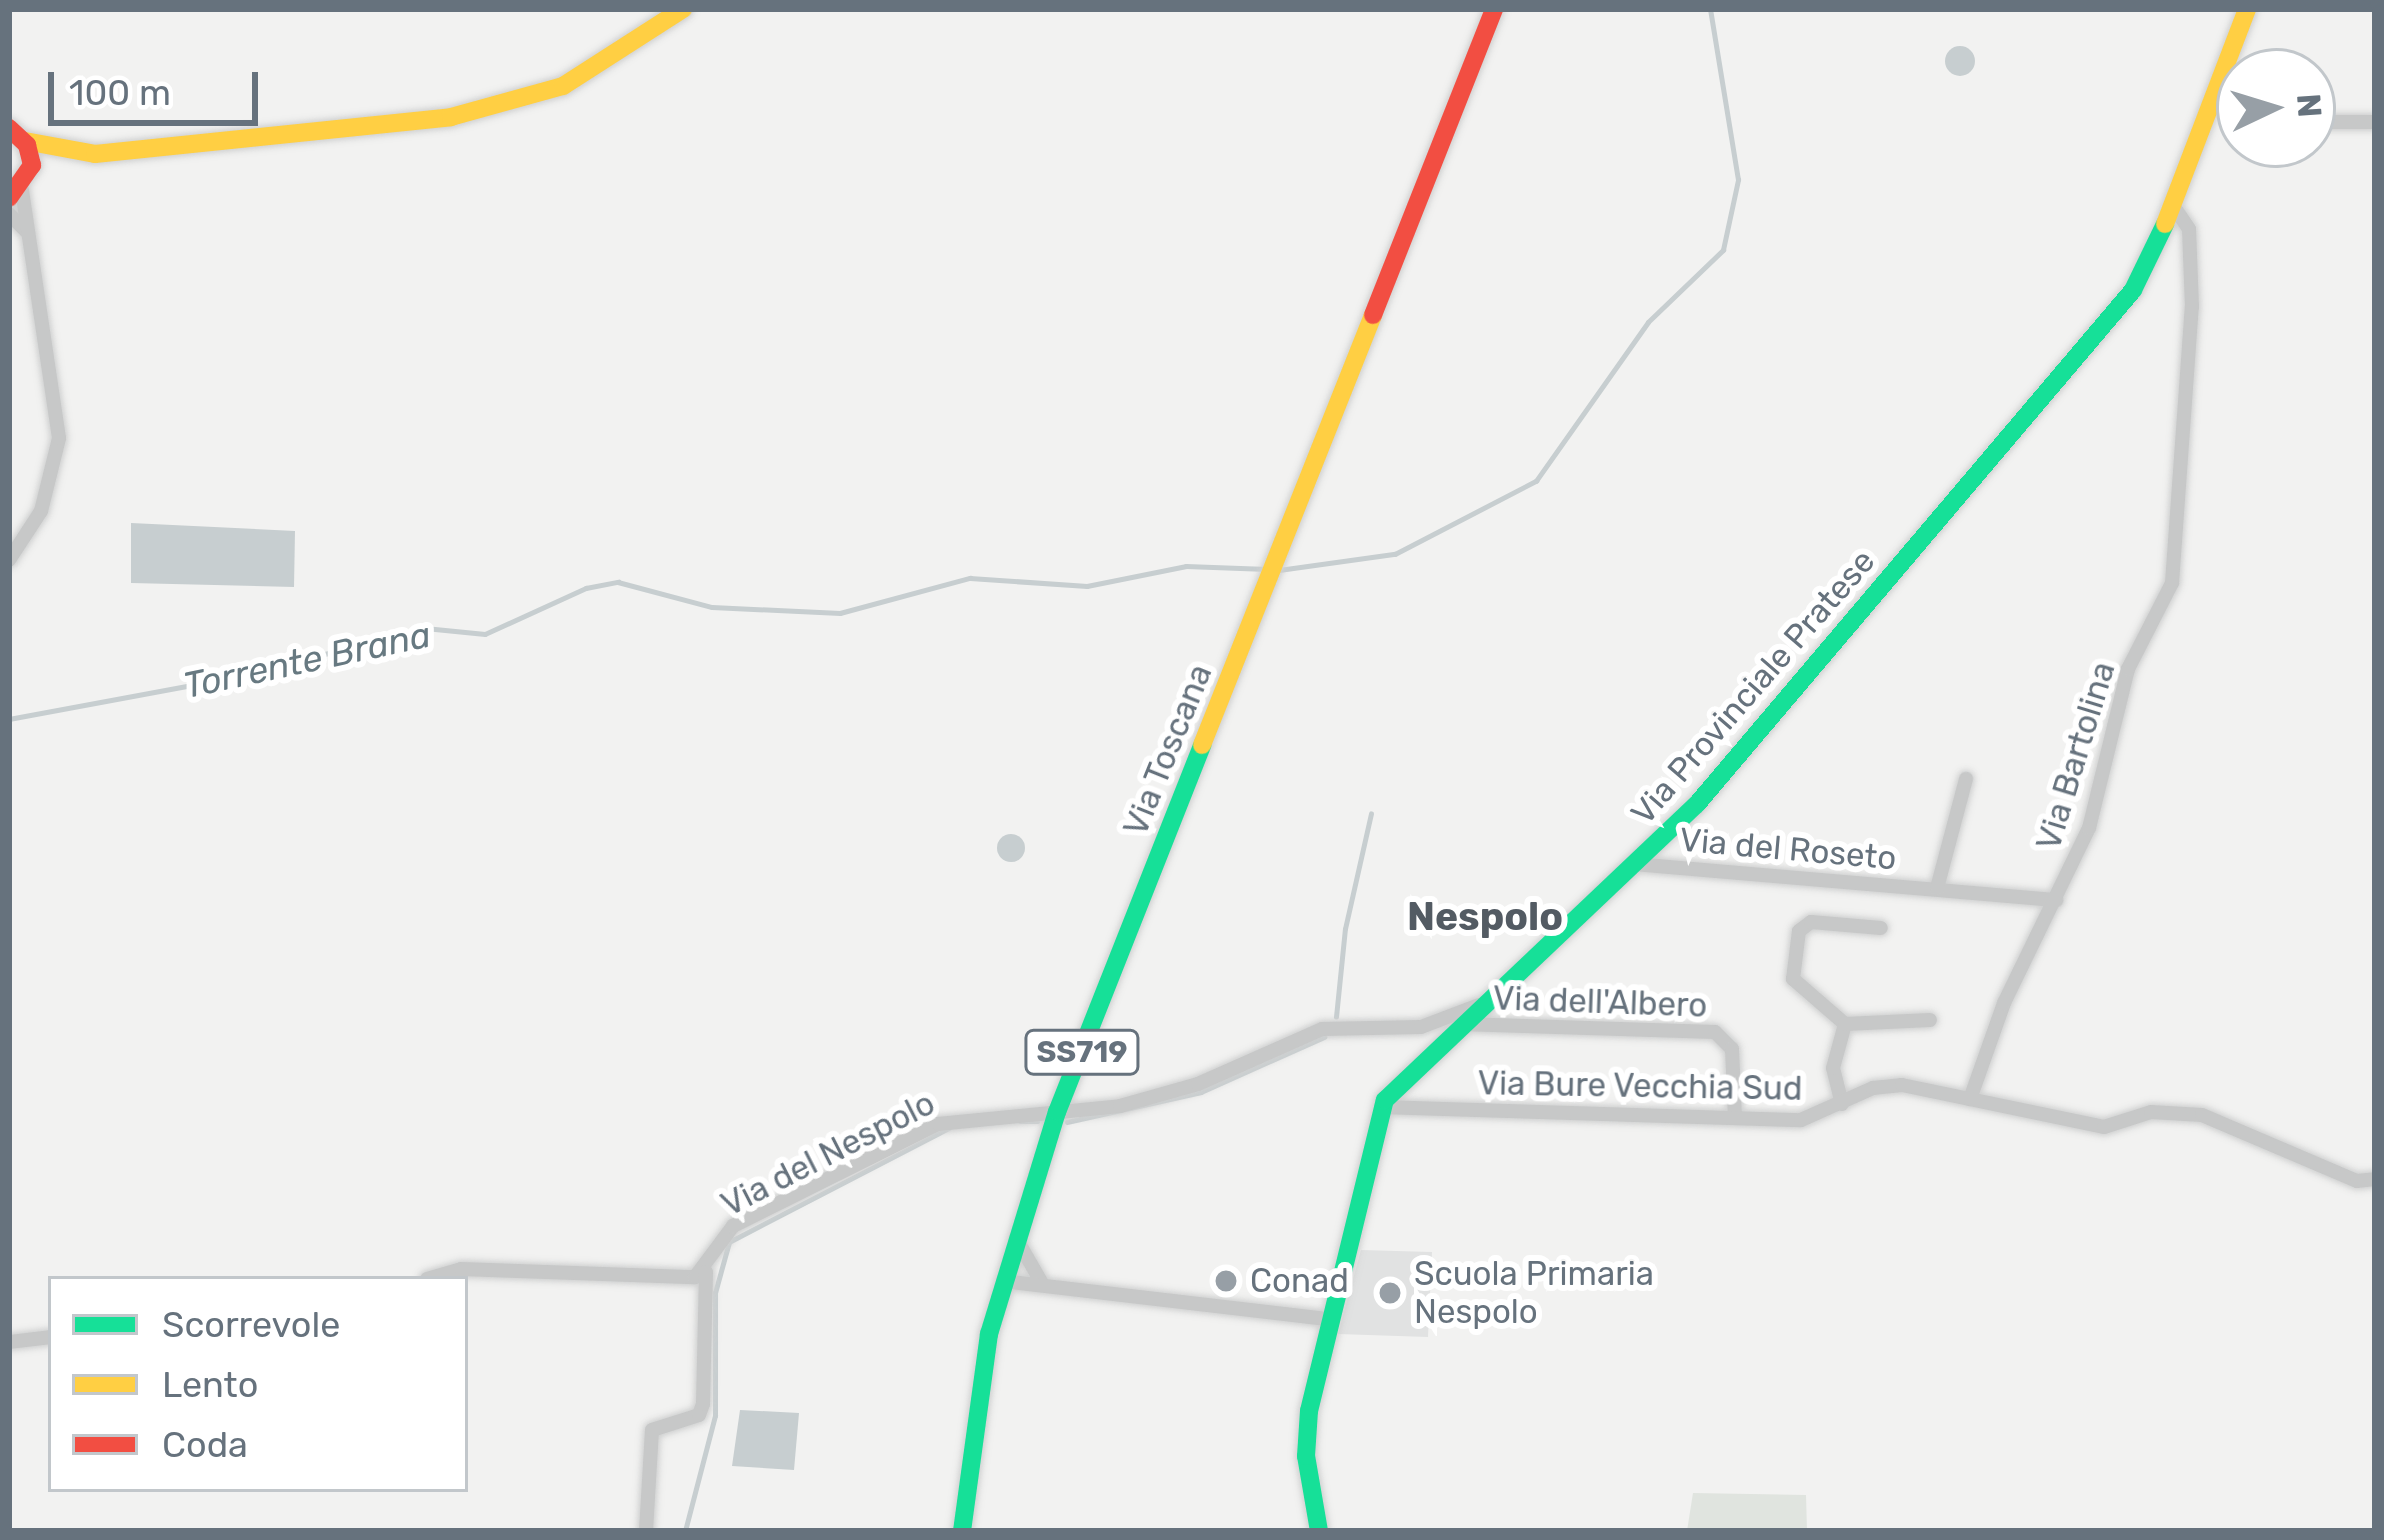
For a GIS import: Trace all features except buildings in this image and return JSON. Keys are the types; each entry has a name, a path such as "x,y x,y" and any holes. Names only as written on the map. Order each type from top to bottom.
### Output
{"main road":[{"path":"9,128 25,141 95,154 372,129 482,110 598,69 682,9"},
{"name":"Via Toscana","path":"962,1531 980,1382 1003,1281 1058,1112 1494,9"},
{"name":"Via Provinciale Pratese","path":"1382,1107 1478,1005 1636,864 1747,750 2133,290 2174,207 2247,9"},
{"path":"20,190 25,141"},
{"path":"20,190 95,154"},
{"path":"1319,1531 1306,1438 1382,1107"}],"street":[{"path":"2212,100 2216,101"},
{"path":"2336,122 2375,122"},
{"path":"9,560 41,511 59,438 40,269 20,190"},
{"name":"Via Bartolina","path":"1970,1100 1995,1022 2090,827 2128,669 2173,583 2192,308 2189,229 2174,207"},
{"path":"9,214 28,233"},
{"name":"Via del Roseto","path":"1937,888 1966,779"},
{"name":"Via del Roseto","path":"1636,864 2056,900"},
{"path":"1881,928 1811,922 1799,931 1793,979 1844,1024 1930,1020"},
{"name":"Via del Nespolo","path":"706,1272 733,1226 938,1124 1058,1112 1173,1093 1322,1029 1421,1027 1478,1005"},
{"name":"Via dell'Albero","path":"1461,1024 1715,1032 1732,1049 1735,1117"},
{"path":"1842,1104 1833,1068 1844,1024"},
{"name":"Via Bure Vecchia Sud","path":"1382,1107 1807,1119 1893,1085 2104,1127 2150,1112 2202,1115 2357,1180 2375,1179"},
{"path":"1016,1237 1043,1286"},
{"path":"437,1276 461,1269 640,1280 706,1272 704,1404 699,1415 652,1430 646,1531"},
{"path":"1003,1281 1333,1320"},
{"path":"9,1342 48,1337"}],"shaded area":[{"path":"1960,46 1971,50 1975,61 1971,72 1960,76 1949,72 1945,61 1949,50"},
{"path":"131,523 295,531 294,587 131,583"},
{"path":"1011,834 1021,838 1025,848 1021,858 1011,862 1001,858 997,848 1001,838"},
{"name":"Scuola Primaria Nespolo","path":"1361,1250 1432,1252 1428,1337 1338,1334"},
{"path":"740,1410 799,1413 794,1470 732,1466"},
{"path":"1693,1493 1806,1495 1807,1531 1687,1531"}],"waterway":[{"name":"Torrente Brana","path":"1279,570 1395,554 1536,481 1648,322 1723,250 1738,180 1710,9"},
{"name":"Torrente Brana","path":"9,719 236,677 425,628 485,634 586,588 618,582 712,607 840,613 970,578 1087,586 1186,566 1267,569"},
{"path":"1336,1017 1345,929 1371,814"},
{"path":"1067,1122 1201,1092 1324,1037"},
{"path":"1020,1122 1038,1122"},
{"path":"685,1531 715,1416 715,1293 729,1242 949,1128"}],"traffic: fast":[{"path":"1319,1531 1306,1456 1309,1411 1385,1100 1697,804 2133,290 2165,224"},
{"path":"962,1531 989,1334 1057,1112 1202,745"}],"traffic: slow":[{"path":"25,141 95,154 451,117 563,86 683,9"},
{"path":"2165,224 2247,9"},
{"path":"1202,745 1373,315"}],"traffic: jam":[{"path":"1373,315 1494,9"},
{"path":"9,128 27,145 32,165 9,198"}],"place":[{"name":"Conad","path":"1226,1281"},
{"name":"Scuola Primaria Nespolo","path":"1390,1293"}],"district":[{"name":"Nespolo","path":"1485,917"}]}
